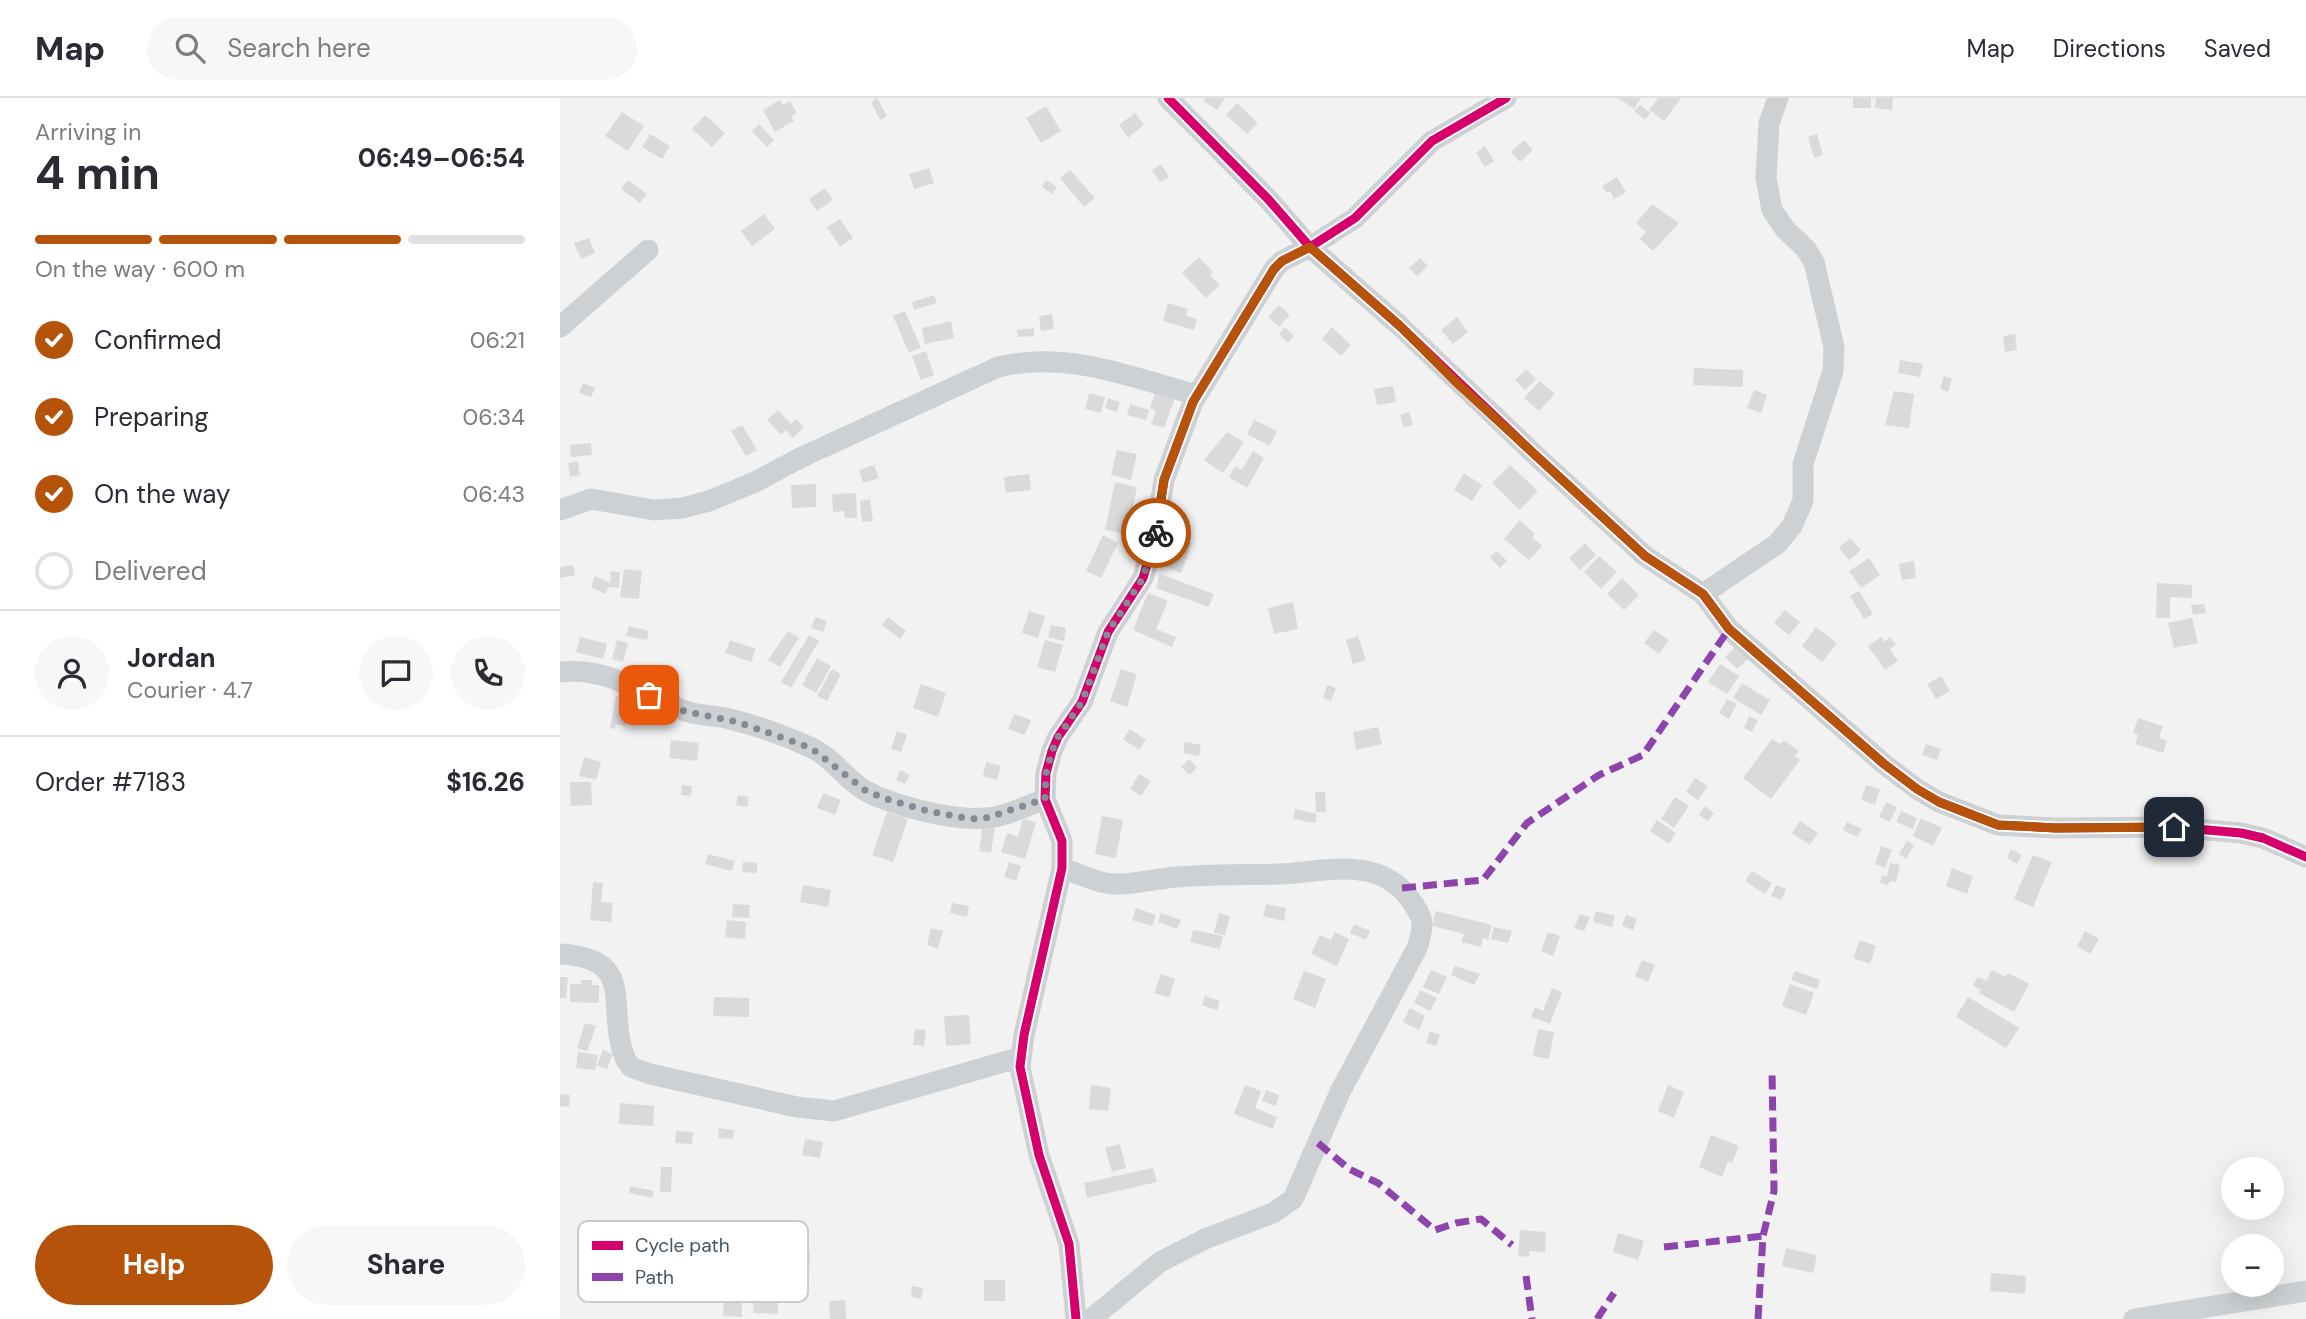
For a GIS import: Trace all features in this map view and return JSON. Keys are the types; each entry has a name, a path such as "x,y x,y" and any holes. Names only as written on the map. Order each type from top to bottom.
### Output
{"street":[{"path":"1168,98 1268,199 1310,247 1401,327 1458,384 1645,556 1703,594 1729,629 1884,764 1917,789 1967,814 1998,825 2056,828 2174,827 2241,833 2263,838 2306,857"},
{"path":"1076,1319 1069,1244 1039,1155 1021,1081 1021,1057 1062,868 1062,841 1045,799 1046,773 1055,744 1082,702 1108,632 1143,578 1155,536 1164,480 1197,396 1274,269 1282,261 1310,247 1364,210 1432,141 1506,98"},
{"path":"1703,594 1777,544 1793,526 1802,501 1806,452 1833,371 1834,347 1814,262 1772,210 1766,178 1769,123 1778,98"},
{"path":"560,327 648,250"},
{"path":"560,510 591,499 654,510 709,501 755,482 800,458 998,367 1024,360 1073,363 1197,396"},
{"path":"560,672 586,670 601,674 684,711 738,722 811,748 865,790 928,811 971,819 986,818 1045,799"},
{"path":"1062,868 1116,885 1168,878 1285,874 1324,868 1355,869 1394,881 1422,917 1422,931 1417,948 1341,1090 1293,1199 1273,1213 1205,1240 1160,1262 1091,1319"},
{"path":"560,954 593,958 603,965 614,987 626,1060 631,1067 650,1074 797,1107 834,1111 1021,1057"},
{"path":"2134,1319 2306,1291"}],"building":[{"path":"877,98 887,116 880,120 871,102"},
{"path":"1206,98 1225,98 1217,110 1203,101"},
{"path":"1618,98 1641,98 1634,109"},
{"path":"1658,98 1681,98 1664,121 1649,110"},
{"path":"1853,98 1871,98 1871,108 1853,108"},
{"path":"1876,98 1893,98 1892,110 1875,108"},
{"path":"780,100 783,105 790,101 797,113 791,117 794,121 775,132 763,110"},
{"path":"1237,103 1258,123 1247,134 1226,115"},
{"path":"1640,105 1650,113 1645,120 1634,111"},
{"path":"1046,106 1061,131 1041,143 1026,118"},
{"path":"622,112 644,126 628,151 605,136"},
{"path":"1135,113 1144,125 1128,138 1119,125"},
{"path":"705,115 725,133 712,147 692,129"},
{"path":"759,124 774,140 767,147 752,131"},
{"path":"650,134 670,146 662,159 642,147"},
{"path":"1817,134 1823,155 1814,158 1808,137"},
{"path":"1524,140 1533,150 1520,162 1511,152"},
{"path":"1485,146 1494,161 1485,167 1476,153"},
{"path":"1161,164 1169,177 1160,182 1152,170"},
{"path":"929,168 934,183 914,189 909,174"},
{"path":"1070,170 1095,198 1084,207 1060,178"},
{"path":"1617,177 1626,192 1614,199 1610,191 1606,193 1602,186"},
{"path":"628,180 647,194 640,203 621,189"},
{"path":"1046,180 1057,187 1052,194 1042,187"},
{"path":"825,188 833,200 817,211 809,199"},
{"path":"1652,204 1679,223 1653,251 1640,239 1646,232 1636,223"},
{"path":"764,214 775,229 752,246 741,231"},
{"path":"840,219 853,238 840,247 827,227"},
{"path":"589,238 595,253 581,259 574,243"},
{"path":"1199,257 1213,272 1210,275 1220,285 1206,298 1182,273"},
{"path":"1420,258 1428,266 1417,276 1409,268"},
{"path":"934,295 937,303 914,310 912,302"},
{"path":"1168,303 1188,309 1186,316 1197,319 1194,330 1163,321"},
{"path":"1279,305 1290,315 1279,327 1268,317"},
{"path":"905,311 921,348 909,353 893,316"},
{"path":"1052,314 1054,329 1041,331 1039,316"},
{"path":"1457,317 1468,332 1453,344 1441,330"},
{"path":"951,321 954,338 925,344 922,328"},
{"path":"1285,327 1294,336 1288,343 1279,334"},
{"path":"1332,327 1351,345 1341,356 1322,339"},
{"path":"1034,328 1034,336 1018,337 1017,330"},
{"path":"2015,334 2017,350 2005,352 2003,336"},
{"path":"926,351 934,375 921,380 912,356"},
{"path":"1900,360 1923,364 1920,377 1898,373"},
{"path":"1694,368 1743,370 1743,387 1693,385"},
{"path":"1526,369 1536,379 1525,390 1515,380"},
{"path":"1944,376 1952,379 1948,392 1940,389"},
{"path":"1540,381 1555,394 1539,411 1524,398"},
{"path":"583,383 595,388 591,397 579,393"},
{"path":"1393,386 1396,402 1377,405 1374,389"},
{"path":"1754,390 1767,395 1761,413 1747,408"},
{"path":"1156,391 1175,398 1164,428 1151,424 1156,411 1150,408"},
{"path":"1894,391 1914,394 1909,428 1885,425"},
{"path":"1089,393 1105,397 1101,413 1085,409"},
{"path":"1108,398 1120,402 1117,412 1105,408"},
{"path":"1130,404 1149,410 1146,420 1127,415"},
{"path":"778,410 791,424 796,419 804,427 793,438 786,430 781,435 767,420"},
{"path":"1409,412 1413,425 1404,428 1400,415"},
{"path":"1254,420 1277,431 1270,446 1247,434"},
{"path":"742,425 757,450 746,456 731,431"},
{"path":"1227,432 1244,442 1223,473 1204,460"},
{"path":"591,443 592,455 571,457 570,445"},
{"path":"1117,450 1137,454 1131,480 1111,475"},
{"path":"1253,451 1264,458 1247,488 1229,477 1235,466 1242,470"},
{"path":"578,461 580,475 570,477 568,463"},
{"path":"874,465 879,478 863,483 859,470"},
{"path":"1510,465 1538,491 1520,510 1492,483"},
{"path":"1464,473 1482,485 1472,501 1454,490"},
{"path":"1029,474 1031,490 1006,493 1004,477"},
{"path":"1115,482 1137,487 1127,534 1105,530"},
{"path":"816,484 816,507 792,508 791,485"},
{"path":"856,493 857,518 845,518 844,511 833,512 832,494"},
{"path":"870,499 873,521 862,522 860,501"},
{"path":"1520,520 1535,534 1532,537 1542,546 1529,560 1504,539"},
{"path":"1103,535 1118,543 1101,578 1086,571"},
{"path":"1177,538 1192,543 1181,573 1166,567"},
{"path":"1850,538 1861,550 1849,560 1839,548"},
{"path":"1585,543 1596,555 1580,570 1569,558"},
{"path":"1497,551 1507,561 1500,568 1490,557"},
{"path":"1599,556 1617,572 1601,589 1584,572"},
{"path":"1869,558 1880,575 1861,588 1849,571"},
{"path":"1914,561 1916,578 1902,580 1899,564"},
{"path":"573,565 575,575 560,578 560,567"},
{"path":"624,569 642,571 639,599 620,597"},
{"path":"611,571 620,572 619,588 609,587 610,584 605,594 591,587 595,576 610,583"},
{"path":"1160,574 1214,594 1209,607 1156,588"},
{"path":"1622,578 1639,595 1624,610 1607,594"},
{"path":"2157,583 2192,585 2192,598 2170,597 2170,618 2156,618"},
{"path":"1859,591 1873,614 1864,619 1850,596"},
{"path":"1148,593 1168,601 1156,629 1176,637 1172,647 1133,630"},
{"path":"1293,602 1298,629 1274,634 1268,608"},
{"path":"2204,604 2206,613 2193,615 2191,605"},
{"path":"1785,610 1800,622 1789,635 1774,623"},
{"path":"1029,611 1045,616 1038,638 1022,633"},
{"path":"815,617 827,621 823,632 811,628"},
{"path":"888,617 906,631 900,639 882,625"},
{"path":"2192,618 2198,643 2174,648 2168,623"},
{"path":"1051,625 1066,628 1064,641 1048,637"},
{"path":"629,626 649,631 647,640 626,636"},
{"path":"1816,627 1837,643 1822,662 1802,646"},
{"path":"1654,630 1669,640 1659,654 1644,643"},
{"path":"788,631 799,638 780,667 768,660"},
{"path":"809,635 819,641 791,688 781,682"},
{"path":"1358,636 1366,660 1353,664 1346,640"},
{"path":"580,637 607,644 603,659 576,652"},
{"path":"1881,637 1885,642 1890,637 1896,645 1890,649 1898,661 1885,670 1868,646"},
{"path":"617,640 628,643 623,662 612,659"},
{"path":"730,640 756,649 751,662 725,653"},
{"path":"1045,640 1063,645 1055,672 1037,667"},
{"path":"1737,645 1749,658 1737,669 1725,657"},
{"path":"817,658 831,666 816,693 802,685"},
{"path":"1720,664 1739,676 1727,694 1708,682"},
{"path":"832,669 841,674 827,701 817,696"},
{"path":"1121,669 1137,674 1127,707 1110,701"},
{"path":"1941,676 1950,691 1936,699 1927,684"},
{"path":"1742,683 1770,700 1761,715 1733,698"},
{"path":"921,684 946,693 938,717 913,708"},
{"path":"1327,685 1336,688 1331,701 1323,698"},
{"path":"616,696 631,700 626,726 616,724 615,729 610,728"},
{"path":"1727,699 1737,704 1729,719 1719,713"},
{"path":"1014,714 1031,720 1025,735 1008,729"},
{"path":"1749,716 1758,720 1752,732 1744,728"},
{"path":"2138,718 2163,726 2159,738 2167,741 2163,753 2135,744 2138,735 2133,733"},
{"path":"1378,727 1382,744 1356,750 1353,732"},
{"path":"1130,729 1146,740 1139,750 1123,739"},
{"path":"897,731 907,735 901,752 891,749"},
{"path":"1772,739 1780,744 1784,740 1799,751 1795,756 1800,760 1771,799 1743,778"},
{"path":"671,740 699,743 697,761 669,758"},
{"path":"1185,742 1201,745 1199,756 1183,753"},
{"path":"1926,744 1941,749 1937,760 1922,755"},
{"path":"584,757 601,762 596,780 579,776"},
{"path":"1189,759 1197,767 1190,775 1181,767"},
{"path":"986,762 1001,766 997,780 983,776"},
{"path":"900,770 910,775 905,784 896,780"},
{"path":"1139,774 1151,781 1141,796 1130,789"},
{"path":"1695,778 1708,786 1698,800 1686,792"},
{"path":"570,782 591,782 592,805 571,806"},
{"path":"682,785 692,786 691,796 681,795"},
{"path":"1866,785 1880,789 1875,805 1861,800"},
{"path":"1315,792 1325,792 1326,812 1316,812"},
{"path":"823,793 841,800 835,815 817,808"},
{"path":"738,795 749,797 747,807 736,805"},
{"path":"1675,797 1689,806 1674,828 1661,819"},
{"path":"1886,802 1897,807 1890,822 1879,817"},
{"path":"1705,806 1714,813 1708,821 1699,815"},
{"path":"1295,809 1317,814 1315,823 1293,819"},
{"path":"1901,811 1917,818 1913,829 1896,822"},
{"path":"887,812 908,819 893,862 872,855"},
{"path":"1102,816 1123,820 1116,858 1095,854"},
{"path":"1921,818 1942,828 1933,846 1913,836"},
{"path":"1023,819 1036,822 1025,859 1001,852 1007,833 1018,837"},
{"path":"1657,820 1676,833 1669,844 1650,831"},
{"path":"1800,821 1818,833 1810,845 1792,833"},
{"path":"1847,822 1862,829 1857,837 1843,830"},
{"path":"983,825 995,827 991,853 979,851"},
{"path":"1907,841 1914,845 1906,859 1899,854"},
{"path":"1881,846 1892,850 1885,868 1875,864"},
{"path":"2011,849 2022,855 2017,864 2007,858"},
{"path":"708,854 735,861 732,871 705,864"},
{"path":"2033,855 2052,862 2033,907 2014,899"},
{"path":"743,862 757,863 757,873 742,872"},
{"path":"1009,862 1021,866 1016,881 1004,877"},
{"path":"1890,863 1900,865 1896,882 1890,881 1888,885 1880,883 1882,875 1887,876"},
{"path":"1952,868 1973,876 1967,894 1946,886"},
{"path":"1752,871 1772,883 1765,894 1745,881"},
{"path":"593,882 603,883 601,902 613,903 611,922 590,920"},
{"path":"803,885 831,890 828,907 800,902"},
{"path":"1776,885 1786,889 1781,900 1771,896"},
{"path":"952,903 969,906 967,917 950,913"},
{"path":"733,904 750,905 749,918 732,917"},
{"path":"1266,904 1286,908 1284,921 1263,916"},
{"path":"1136,908 1156,915 1152,926 1132,920"},
{"path":"1436,911 1492,925 1488,940 1483,938 1481,947 1461,942 1464,934 1432,926"},
{"path":"1596,911 1615,916 1612,927 1593,922"},
{"path":"1161,913 1181,920 1177,929 1158,922"},
{"path":"1219,913 1230,916 1225,935 1214,933"},
{"path":"1580,914 1590,917 1584,931 1574,928"},
{"path":"1626,915 1637,919 1633,930 1622,926"},
{"path":"727,920 746,922 745,939 725,937"},
{"path":"1354,924 1370,931 1366,940 1350,933"},
{"path":"1494,927 1512,931 1508,943 1491,939"},
{"path":"931,928 943,931 938,949 927,945"},
{"path":"1193,930 1223,936 1220,949 1190,942"},
{"path":"2085,931 2099,939 2090,954 2077,946"},
{"path":"1335,932 1349,939 1337,966 1311,954 1320,935 1331,940"},
{"path":"1548,932 1560,936 1553,956 1541,951"},
{"path":"1860,940 1876,946 1870,964 1853,958"},
{"path":"1642,960 1655,965 1648,982 1635,976"},
{"path":"1455,966 1480,974 1474,985 1451,975"},
{"path":"1431,970 1447,977 1439,994 1423,987"},
{"path":"1992,970 2006,977 2008,973 2029,984 2014,1012 1979,993 1981,990 1973,985 1978,977 1986,981"},
{"path":"1304,971 1326,979 1315,1008 1293,999"},
{"path":"1795,971 1820,980 1817,989 1791,980"},
{"path":"1161,974 1175,979 1169,998 1154,993"},
{"path":"560,977 568,977 566,998 560,998"},
{"path":"581,980 592,980 591,985 599,985 599,1003 570,1002 570,984 581,984"},
{"path":"1790,984 1814,993 1806,1015 1782,1006"},
{"path":"1552,988 1562,992 1550,1024 1531,1017 1535,1007 1543,1011"},
{"path":"1420,990 1437,998 1430,1011 1414,1003"},
{"path":"1205,996 1220,1001 1217,1010 1202,1005"},
{"path":"714,997 749,998 749,1017 713,1016"},
{"path":"1968,997 2019,1028 2006,1048 1956,1017"},
{"path":"1410,1008 1425,1016 1419,1030 1403,1022"},
{"path":"969,1015 971,1044 946,1046 944,1016"},
{"path":"585,1023 596,1026 587,1051 577,1048"},
{"path":"915,1029 926,1030 924,1046 913,1045"},
{"path":"1538,1029 1554,1032 1549,1059 1533,1056"},
{"path":"1430,1031 1440,1035 1436,1046 1426,1043"},
{"path":"603,1050 613,1054 607,1069 597,1065"},
{"path":"578,1052 598,1055 595,1070 576,1068"},
{"path":"1091,1085 1111,1088 1108,1111 1089,1109"},
{"path":"1245,1085 1261,1091 1255,1108 1277,1117 1273,1129 1234,1114"},
{"path":"1668,1085 1684,1092 1674,1118 1658,1111"},
{"path":"1266,1090 1279,1095 1276,1106 1262,1101"},
{"path":"560,1094 570,1095 569,1107 560,1106"},
{"path":"620,1103 654,1106 653,1126 619,1124"},
{"path":"719,1128 734,1130 733,1139 718,1138"},
{"path":"676,1131 693,1132 692,1144 675,1143"},
{"path":"1711,1135 1739,1146 1732,1163 1728,1161 1722,1177 1699,1167"},
{"path":"805,1139 823,1142 820,1158 802,1155"},
{"path":"1120,1144 1126,1168 1112,1172 1105,1148"},
{"path":"661,1167 672,1167 671,1192 660,1192"},
{"path":"1153,1168 1157,1182 1087,1198 1084,1183"},
{"path":"630,1186 654,1191 652,1198 629,1193"},
{"path":"1520,1230 1546,1232 1545,1252 1530,1251 1529,1257 1518,1256"},
{"path":"1618,1233 1644,1241 1638,1260 1613,1252"},
{"path":"1786,1248 1817,1255 1813,1273 1782,1266"},
{"path":"808,1251 810,1251 809,1278"},
{"path":"1991,1273 2026,1276 2025,1294 1990,1291"},
{"path":"984,1280 1005,1280 1005,1301 984,1301"},
{"path":"912,1286 923,1288 921,1299 911,1297"},
{"path":"845,1300 846,1319 830,1319 829,1301"},
{"path":"724,1302 742,1302 742,1317 723,1316"},
{"path":"754,1302 778,1302 778,1314 753,1313"}],"marked path":[{"path":"1402,888 1483,880 1527,823 1599,775 1643,755 1729,629"},
{"path":"1758,1319 1763,1236 1774,1191 1772,1069"},
{"path":"1318,1143 1349,1169 1378,1183 1435,1230 1481,1219 1512,1245"},
{"path":"1664,1247 1763,1236"},
{"path":"1526,1276 1532,1319"},
{"path":"1597,1319 1614,1293"}],"cycle path":[{"path":"1168,98 1268,199 1310,247 1401,327 1532,452 1645,556 1703,594 1729,629 1884,764 1917,789 1939,802 1998,825 2056,828 2174,827 2241,833 2263,838 2306,857"},
{"path":"1076,1319 1069,1244 1039,1155 1020,1067 1024,1035 1062,868 1062,841 1045,799 1046,773 1052,751 1058,737 1082,702 1108,632 1143,578 1155,536 1164,480 1193,402 1274,269 1282,261 1310,247 1355,218 1432,141 1506,98"}],"way so far":[{"path":"649,695 684,711 738,722 811,748 824,755 865,790 883,798 928,811 971,819 1002,815 1045,799 1046,773 1052,751 1065,725 1082,702 1108,632 1143,578 1156,533"}],"route":[{"path":"1156,533 1164,480 1193,402 1267,278 1282,261 1310,247 1401,327 1458,384 1645,556 1703,594 1729,629 1884,764 1917,789 1939,802 1998,825 2056,828 2174,827"}]}
